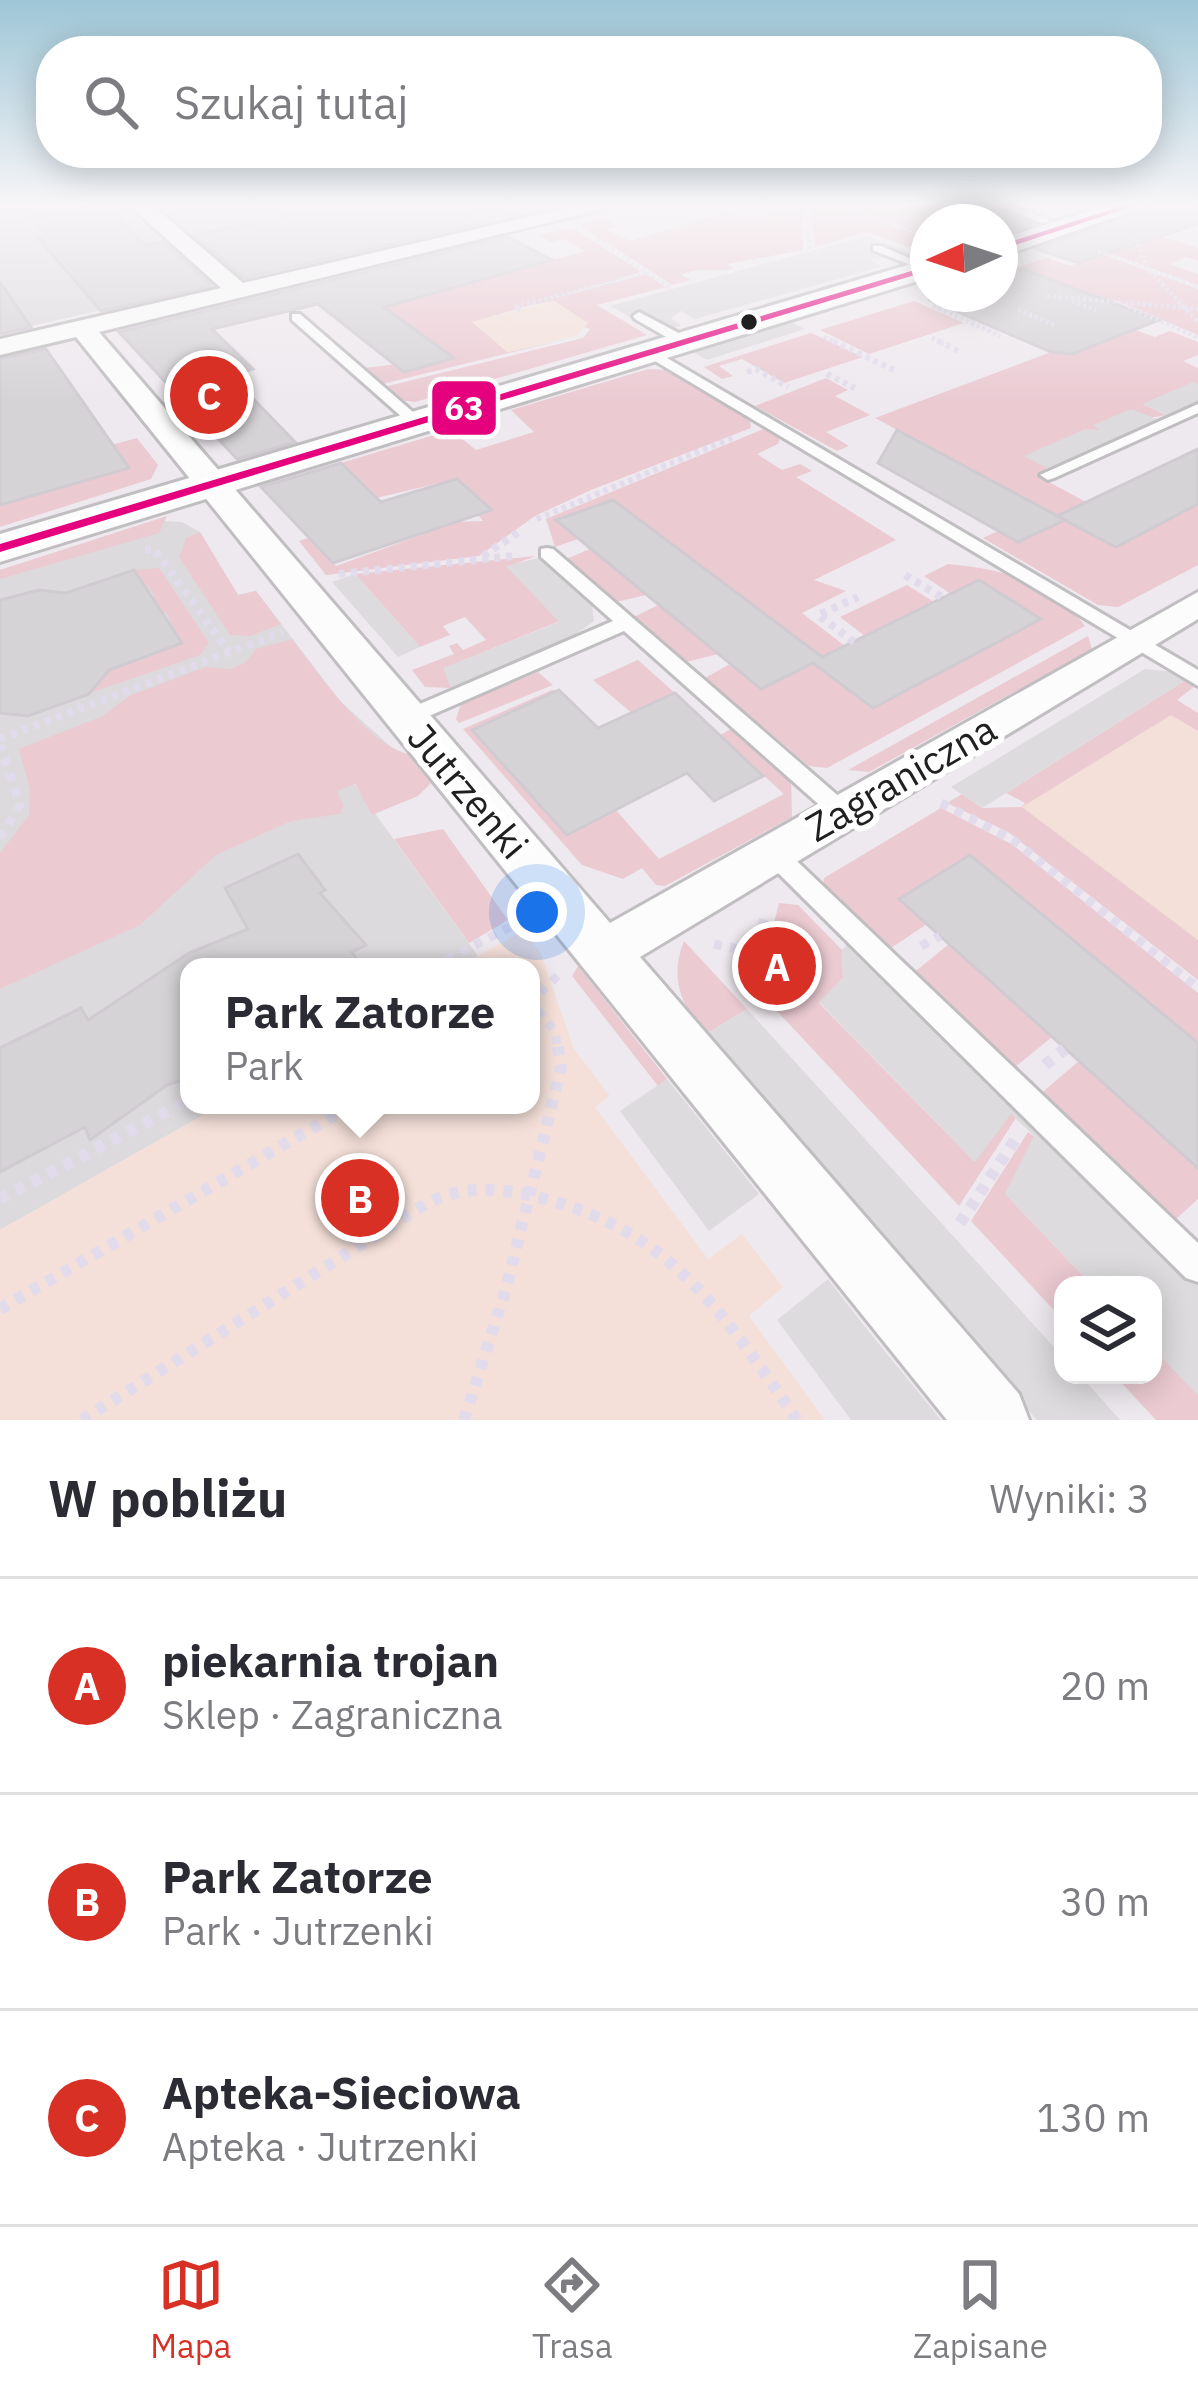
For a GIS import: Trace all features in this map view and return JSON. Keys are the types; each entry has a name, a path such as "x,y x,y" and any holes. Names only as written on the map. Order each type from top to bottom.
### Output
{"street":[{"path":"214,270 239,292"},
{"path":"0,347 323,270"},
{"path":"0,548 416,422 658,336 910,281"},
{"name":"Jutrzenki","path":"82,328 993,1420"},
{"name":"Zagraniczna","path":"603,953 1198,603"}],"lane":[{"path":"296,317 416,422"},
{"path":"658,336 737,404 1198,679"},
{"path":"1048,475 1198,408"},
{"path":"548,554 842,812"},
{"path":"406,718 626,622"},
{"path":"773,853 1198,1266"}],"path":[{"path":"642,270 670,289"},
{"path":"1149,270 1198,322"},
{"path":"1152,270 1198,287"},
{"path":"520,310 515,307 646,273"},
{"path":"1047,296 1198,309"},
{"path":"1065,299 1096,310"},
{"path":"1115,302 1198,337"},
{"path":"1018,310 1055,325"},
{"path":"946,312 1000,336"},
{"path":"932,338 958,351"},
{"path":"826,374 855,388"},
{"path":"323,580 349,571 481,558 538,518 581,497 769,423"},
{"path":"131,551 154,549 229,652"},
{"path":"905,575 943,598"},
{"path":"854,641 818,615 858,597"},
{"path":"0,838 20,821 24,802 0,742 286,631"},
{"path":"923,796 1013,840 1198,988"},
{"path":"743,988 767,909 758,902"},
{"path":"450,958 524,920"},
{"path":"464,1420 530,1195 562,1052 555,1031 540,1012"},
{"path":"0,1199 180,1105"},
{"path":"960,1223 1037,1109"},
{"path":"0,1309 336,1114"},
{"path":"82,1420 445,1193 481,1188 614,1217 666,1251 724,1317 796,1420"}],"shaded area":[{"path":"0,270 280,270 0,333"},
{"path":"516,270 642,272 473,322 508,352 575,337 382,384 363,368 453,358 384,307"},
{"path":"649,270 702,270 681,275 691,280 672,285"},
{"path":"741,270 868,270 695,319 681,311 671,318 681,326 656,332 610,306"},
{"path":"1018,270 1146,270 1198,289 1198,335 1117,301 1073,298 1018,276"},
{"path":"1157,270 1198,274 1198,285"},
{"path":"645,274 666,287 597,305 647,335 415,402 400,400 384,387 583,338 590,329 584,327 587,323 554,301 521,307"},
{"path":"554,301 588,323 578,335 507,352 472,322"},
{"path":"910,302 910,312 939,312 964,323 869,354 820,330"},
{"path":"787,320 805,329 707,360 690,350"},
{"path":"1135,330 1155,337 1170,331 1198,342 1198,355 1183,361 1198,368 1198,384 1144,405 1167,415 1095,426 1102,429 1025,456 1048,468 1036,475 1086,502 1057,516 875,418 1059,349 1072,354"},
{"path":"811,333 863,357 784,383 742,359 719,366 733,376 722,379 704,367"},
{"path":"648,369 672,370 749,416 751,428 535,516 479,556 326,575 299,541 311,537 336,566 457,522 483,521 474,510 485,504 457,479 376,498 341,463 451,430 476,450 534,432 511,410"},
{"path":"826,378 848,390 835,396 870,415 826,432 849,446 837,451 755,406"},
{"path":"1198,384 1198,414 1063,476 1024,456 1085,429 1100,430 1093,425 1131,409 1157,419 1166,414 1142,404"},
{"path":"768,427 781,434 778,444 757,454 782,470 800,464 812,471 796,477 896,540 814,580 846,591 802,613 845,646 822,657 614,500 557,520 578,539 555,547 546,519"},
{"path":"137,438 158,465 151,479 0,527 0,505 128,469 112,445"},
{"path":"1198,504 1198,565 1118,607 1098,605 983,538 998,531 1019,542 1065,520 1116,547"},
{"path":"167,516 159,533 0,579 0,570"},
{"path":"163,521 182,522 200,532 238,595 256,591 340,701 398,753 0,932 0,570"},
{"path":"200,532 238,595 256,591 281,624 250,636 230,635 179,557 186,538"},
{"path":"590,549 646,595 616,602 566,559"},
{"path":"536,556 507,567 560,621 444,668 451,688 425,687 412,670 454,654 449,646 457,643 463,650 486,640 465,617 443,626 450,635 420,647 355,574"},
{"path":"538,558 592,606 594,621 568,640 451,688 443,668 559,622 506,566"},
{"path":"948,564 987,569 1041,587 1085,626 827,768 809,766 705,678 730,664 761,689 813,663 873,708 1040,619 979,581 951,594 924,576"},
{"path":"159,568 209,643 200,655 90,693 109,670 181,643 166,612 157,614 148,600 155,596 134,570"},
{"path":"355,574 420,647 398,657 332,582"},
{"path":"907,585 934,602 865,636 840,617"},
{"path":"658,605 718,654 686,662 634,617"},
{"path":"1088,636 1092,649 869,772 848,770"},
{"path":"292,639 362,724 395,749 411,754 434,780 418,796 372,815 355,784 337,791 344,805 340,814 291,821 216,855 140,925 0,989 0,853 29,815 30,790 19,749 103,716 129,696 206,667 231,669 245,663 256,649"},
{"path":"638,660 675,693 641,721 593,680"},
{"path":"1145,669 1173,672 1186,680 982,808 951,787"},
{"path":"538,672 553,685 459,723 456,719 461,704"},
{"path":"1186,680 1195,686 1177,700 1198,713 1198,980 1008,832 947,803 962,794 982,808 1022,807 1025,803 1006,793"},
{"path":"559,690 472,731 567,834 615,809 659,859 784,794 720,735 733,728 791,778 792,817 665,886 656,885 642,868 623,879 582,865 463,729"},
{"path":"1171,715 1198,731 1198,940 1022,807"},
{"path":"348,776 478,956 180,958 180,1114 205,1114 0,1230 0,932"},
{"path":"941,808 1013,845 1198,993 1198,1043 900,899 927,924 891,948 882,948 823,893 824,878"},
{"path":"443,829 508,920 469,943 394,839"},
{"path":"779,903 798,905 842,950 843,978 819,1003 974,1161 1011,1113 1016,1118 959,1206 750,982 795,988 772,931"},
{"path":"861,928 1198,1246 1198,1395 1162,1357 1162,1276 1083,1276 1005,1194 1034,1136 1011,1114 975,1162 819,1002 843,978 842,950"},
{"path":"524,930 541,954 574,1049 610,1096 595,1107 708,1259 742,1234 783,1287 749,1316 825,1420 0,1420 0,1230 205,1114 540,1114 540,958 475,958"},
{"path":"684,941 747,1009 706,1034 680,991 678,967"},
{"path":"949,944 1052,1037 1015,1067 1007,1066 911,975"},
{"path":"578,966 667,1079 658,1086 572,976"},
{"path":"747,1009 1054,1347 1054,1384 1088,1384 1120,1420 1037,1420 706,1034"},
{"path":"1079,1061 1198,1168 1198,1199 1176,1219 1039,1095"},
{"path":"667,1079 759,1194 709,1231 620,1111"},
{"path":"1028,1132 1035,1137 1005,1194 1083,1276 1054,1276 1054,1310 971,1221"},
{"path":"828,1279 941,1420 851,1420 777,1320"},
{"path":"1162,1357 1198,1395 1198,1420 1156,1420 1122,1384 1162,1384"}],"building":[{"path":"66,270 194,270 212,286 101,311"},
{"path":"235,270 277,270 244,278"},
{"path":"372,270 515,270 384,307 454,358 404,372 318,304 212,329 253,369 230,375 295,442 237,459 119,332"},
{"path":"1018,270 1025,270 1159,320 1072,354 1051,352 958,312 1018,312"},
{"path":"0,282 31,327 0,334"},
{"path":"46,349 129,468 0,505 0,359"},
{"path":"897,430 1065,520 1018,542 878,463"},
{"path":"1198,449 1198,504 1116,547 1057,516"},
{"path":"341,463 381,502 457,479 492,510 333,563 261,487"},
{"path":"613,500 822,657 979,580 1041,619 873,708 813,663 761,689 556,520"},
{"path":"134,570 182,643 109,670 89,694 28,716 0,713 0,600 39,590 66,593"},
{"path":"559,690 598,728 675,693 763,776 714,801 687,773 567,835 472,730"},
{"path":"298,854 325,890 320,893 366,945 352,952 356,958 181,958 248,929 225,888"},
{"path":"970,855 1198,1043 1198,1168 899,899"},
{"path":"763,929 804,939 795,989 752,979"},
{"path":"180,959 180,1081 167,1085 90,1140 85,1127 0,1172 0,1048 81,1008 88,1020"}],"transit line":[{"name":"63","path":"0,548 910,273"}],"place":[{"name":"Apteka-Sieciowa","path":"209,395"},
{"name":"piekarnia trojan","path":"777,966"},
{"name":"Park Zatorze","path":"360,1198"}]}
